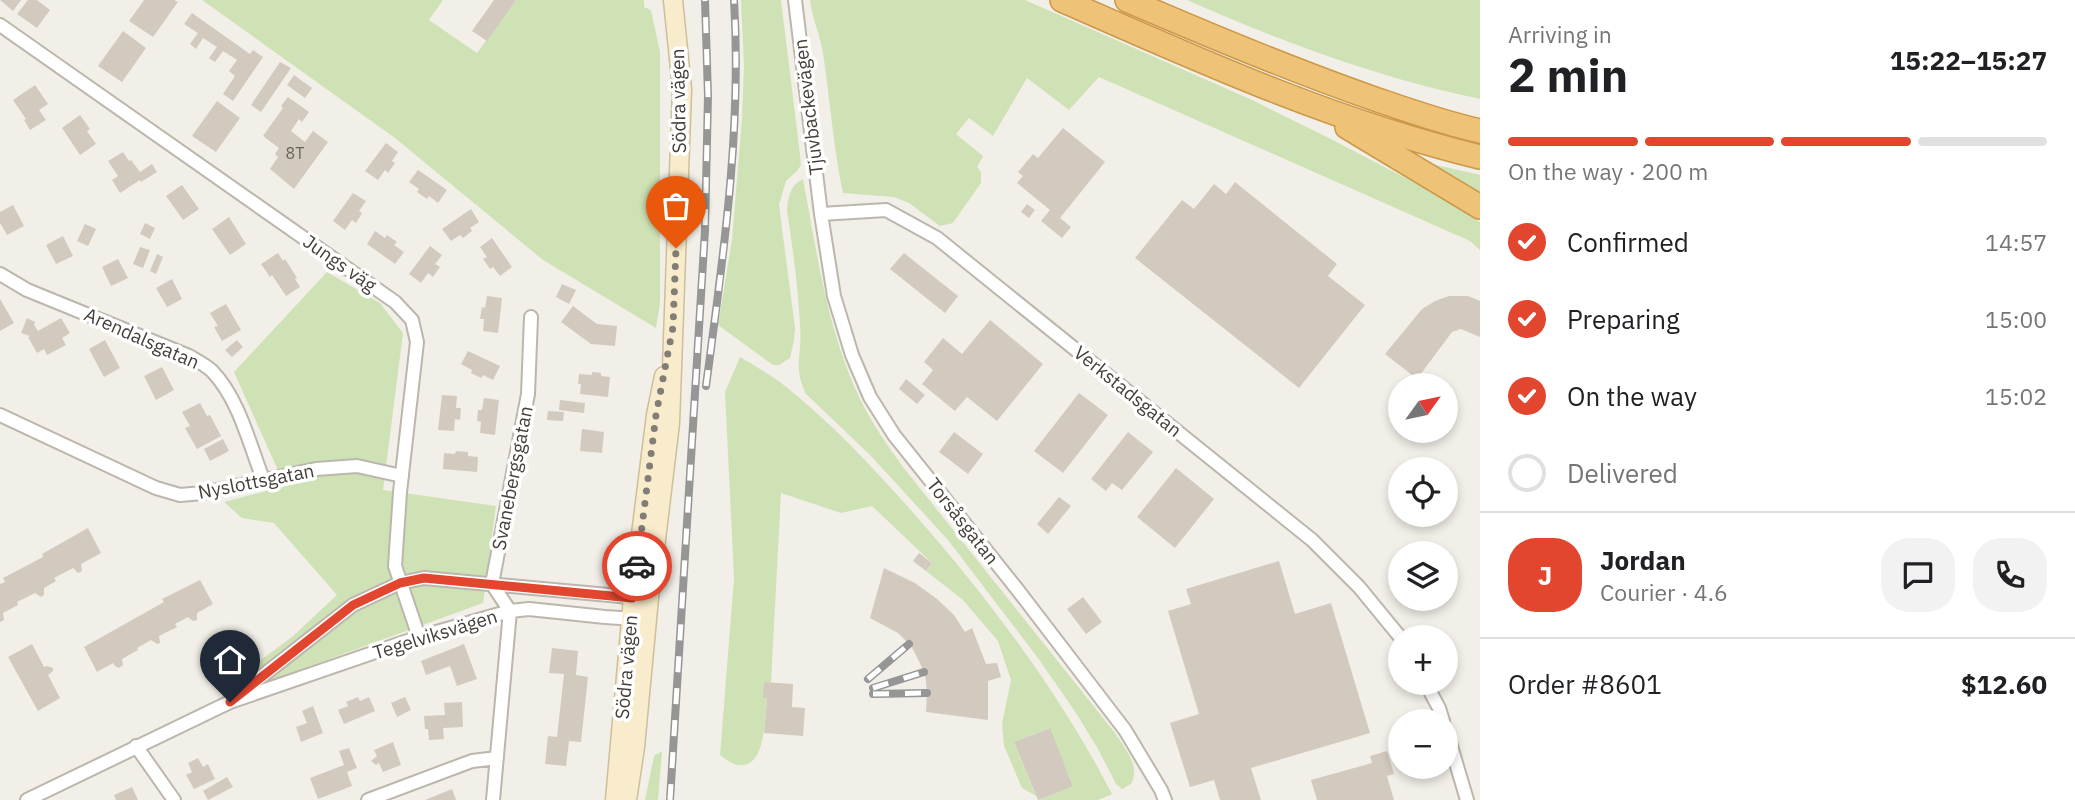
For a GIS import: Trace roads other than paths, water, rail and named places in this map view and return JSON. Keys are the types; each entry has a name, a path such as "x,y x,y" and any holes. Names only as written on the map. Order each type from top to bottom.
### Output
{"highway":[{"path":"1062,0 1309,104 1397,134 1480,157"},
{"path":"1127,0 1322,81 1480,131"},
{"path":"1309,104 1480,207"},
{"path":"1405,109 1480,119"}],"main road":[{"name":"Södra vägen","path":"615,800 639,619 656,415 673,327 682,89 673,0"},
{"name":"Södra vägen","path":"627,800 635,747 639,619"}],"street":[{"name":"Tjuvbackevägen","path":"795,0 821,214"},
{"name":"Jungs väg","path":"0,25 395,302 412,320 417,342 395,566 419,638"},
{"name":"Verkstadsgatan","path":"821,214 886,210 937,238 1312,540 1359,587 1390,625"},
{"name":"Torsåsgatan","path":"821,214 834,296 852,355 870,397 894,435 1125,730 1165,800"},
{"name":"Arendalsgatan","path":"0,274 27,289 189,356 210,369 227,390 263,479"},
{"name":"Svanebergsgatan","path":"492,584 528,394 531,317"},
{"name":"Nyslottsgatan","path":"0,415 156,488 180,495 203,493 316,469 357,466 402,476"},
{"name":"Tegelviksvägen","path":"230,702 353,605 400,583 424,578 641,598"},
{"path":"492,584 510,611 493,800"},
{"name":"Tegelviksvägen","path":"27,800 230,702 419,638 510,611 529,609 639,619"},
{"path":"136,746 174,800"},
{"path":"368,800 472,761 497,758"},
{"path":"1458,770 1467,800"}],"railway":[{"path":"670,800 705,230 708,96 705,0"},
{"path":"706,386 733,145 736,48 734,0"},
{"path":"868,679 909,644"},
{"path":"873,688 924,672"},
{"path":"873,694 927,693"}]}
